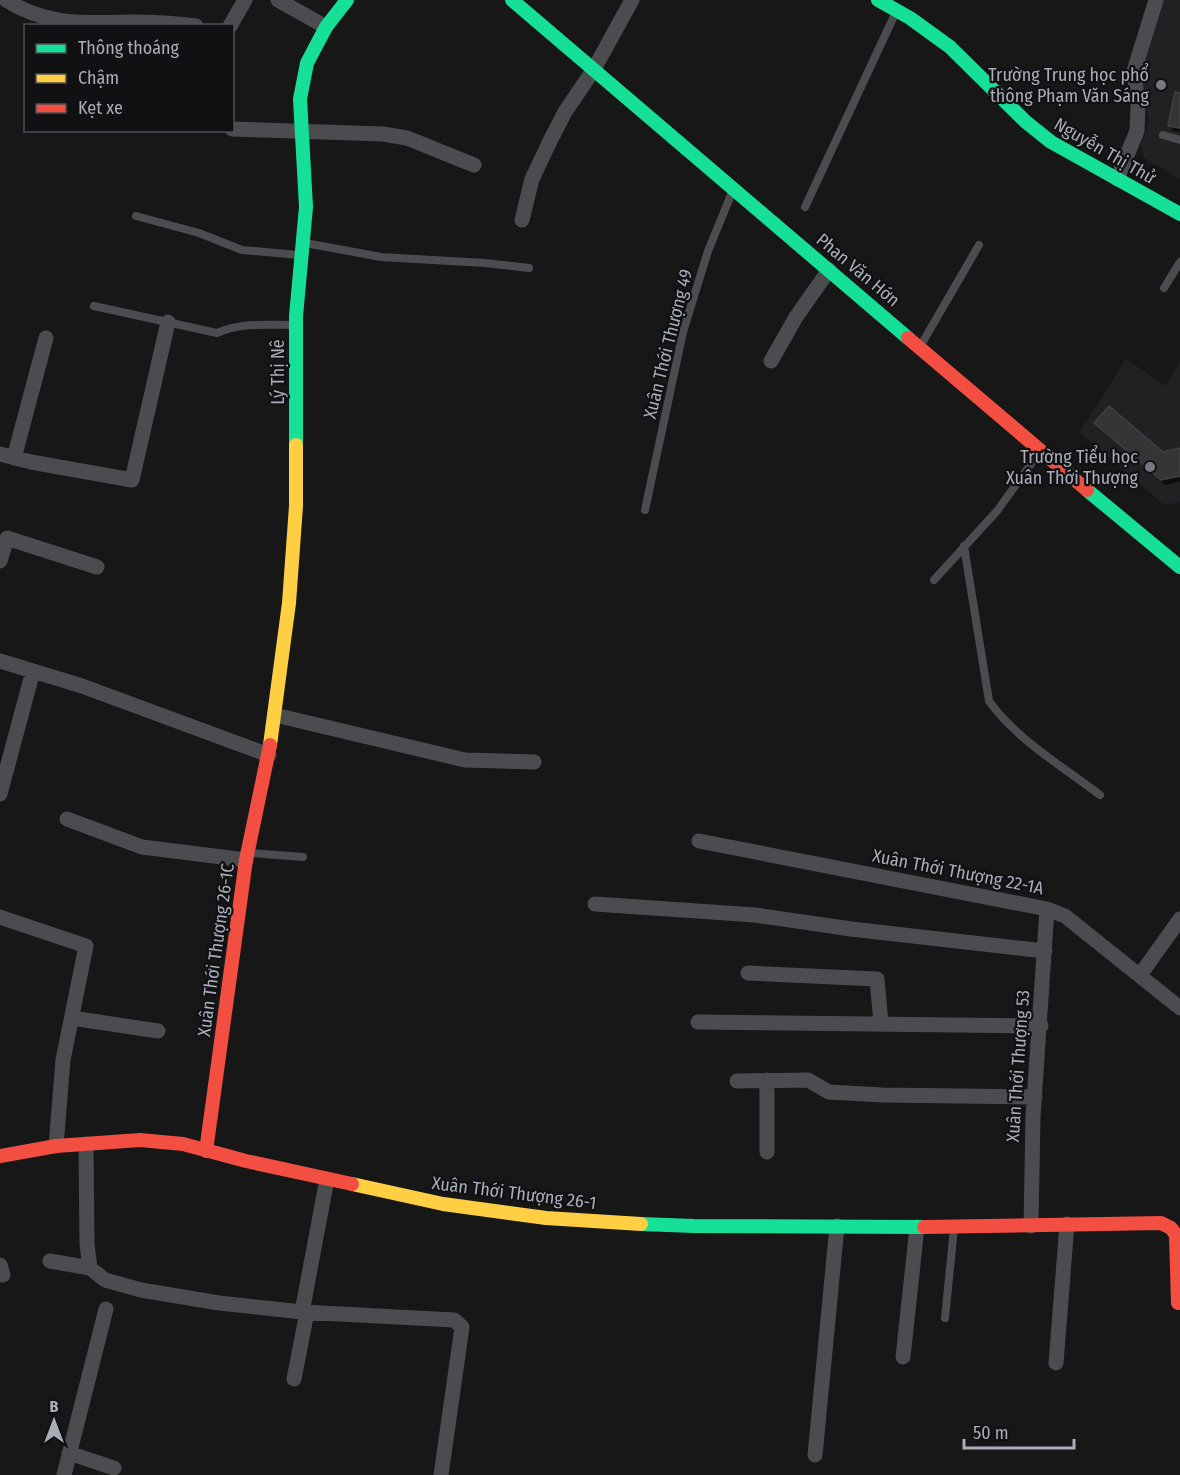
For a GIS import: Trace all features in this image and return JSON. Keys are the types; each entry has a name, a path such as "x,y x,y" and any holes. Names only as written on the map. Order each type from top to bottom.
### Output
{"street":[{"path":"6,0 38,16 56,21 180,24"},
{"path":"231,24 244,0"},
{"path":"278,0 326,27"},
{"name":"Lý Thị Nê","path":"269,755 288,603 296,506 297,288 306,207 300,99 307,63 326,27 347,0"},
{"name":"Phan Văn Hớn","path":"512,0 1180,567"},
{"path":"522,220 532,179 551,138 594,69 632,0"},
{"name":"Nguyễn Thị Thử","path":"878,0 934,34 961,56 1031,128 1051,142 1180,214"},
{"path":"1117,179 1137,131 1138,106 1134,71 1156,0"},
{"path":"234,129 383,134 407,138 474,165"},
{"path":"771,361 796,316 829,270"},
{"path":"46,338 7,456 132,480 168,322"},
{"path":"0,561 7,538 97,567"},
{"path":"0,661 82,686 269,755"},
{"path":"0,794 33,671"},
{"path":"275,715 465,760 534,762"},
{"name":"Xuân Thới Thượng 26-1C","path":"206,1151 247,857 269,755"},
{"path":"66,819 142,847 247,857"},
{"name":"Xuân Thới Thượng 22-1A","path":"699,841 1047,909 1065,916 1180,1008"},
{"path":"595,904 755,915 851,929 1045,951"},
{"name":"Xuân Thới Thượng 53","path":"1030,1226 1035,1097 1047,909"},
{"path":"0,917 86,946 63,1060 56,1146"},
{"path":"1140,975 1180,919"},
{"path":"748,974 877,979 881,1023"},
{"path":"72,1018 158,1031"},
{"path":"698,1022 1041,1026"},
{"path":"767,1080 767,1152"},
{"path":"737,1081 808,1080 829,1092 882,1095 1035,1097"},
{"name":"Xuân Thới Thượng 26-1","path":"0,1156 56,1146 140,1140 183,1144 443,1204 546,1218 694,1226 954,1227 1161,1223 1171,1228 1176,1234 1178,1303"},
{"path":"86,1144 87,1244 90,1268"},
{"path":"294,1379 327,1179"},
{"path":"1056,1362 1067,1224"},
{"path":"815,1455 837,1226"},
{"path":"903,1358 917,1227"},
{"path":"50,1261 90,1268 105,1280 141,1290 219,1303 305,1312 454,1320 462,1327 441,1475"},
{"path":"64,1475 106,1309"},
{"path":"69,1453 114,1468"}],"lane":[{"path":"805,207 897,10"},
{"path":"1162,135 1180,140"},
{"name":"Xuân Thới Thượng 49","path":"645,510 683,332 708,251 734,189"},
{"path":"136,216 198,233 242,250 302,249 529,268"},
{"path":"921,347 979,245"},
{"path":"1164,288 1180,262"},
{"path":"94,306 217,333 228,328 250,325 296,325"},
{"path":"934,580 997,511 1041,450"},
{"path":"964,546 989,701 998,713 1024,737 1100,795"},
{"path":"247,857 303,857"},
{"path":"945,1318 954,1227"}],"shaded area":[{"name":"Trường Trung học phổ thông Phạm Văn Sáng","path":"1163,0 1180,0 1180,179 1144,158 1141,145 1149,121 1140,66"},
{"name":"Trường Tiểu học Xuân Thới Thượng","path":"1126,359 1166,386 1180,362 1180,502 1164,505 1080,432"}],"building":[{"path":"1175,92 1180,93 1180,128 1168,126"},
{"path":"1109,406 1163,452 1180,448 1180,476 1161,480 1094,423"}],"traffic: fast":[{"path":"296,445 296,316 306,207 300,99 307,63 326,27 347,0"},
{"path":"512,0 908,338"},
{"path":"878,0 910,18 950,47 1026,122 1051,142 1180,214"},
{"path":"1087,490 1180,567"},
{"path":"641,1224 924,1227"}],"traffic: slow":[{"path":"270,745 289,603 296,506 296,445"},
{"path":"352,1184 443,1204 546,1218 641,1224"}],"traffic: jam":[{"path":"908,338 1087,490"},
{"path":"206,1151 246,860 270,745"},
{"path":"0,1156 56,1146 140,1140 183,1144 246,1161 352,1184"},
{"path":"924,1227 1161,1223 1171,1228 1176,1235 1178,1303"}],"place":[{"name":"Trường Trung học phổ thông Phạm Văn Sáng","path":"1161,85"},
{"name":"Trường Tiểu học Xuân Thới Thượng","path":"1150,467"}]}
